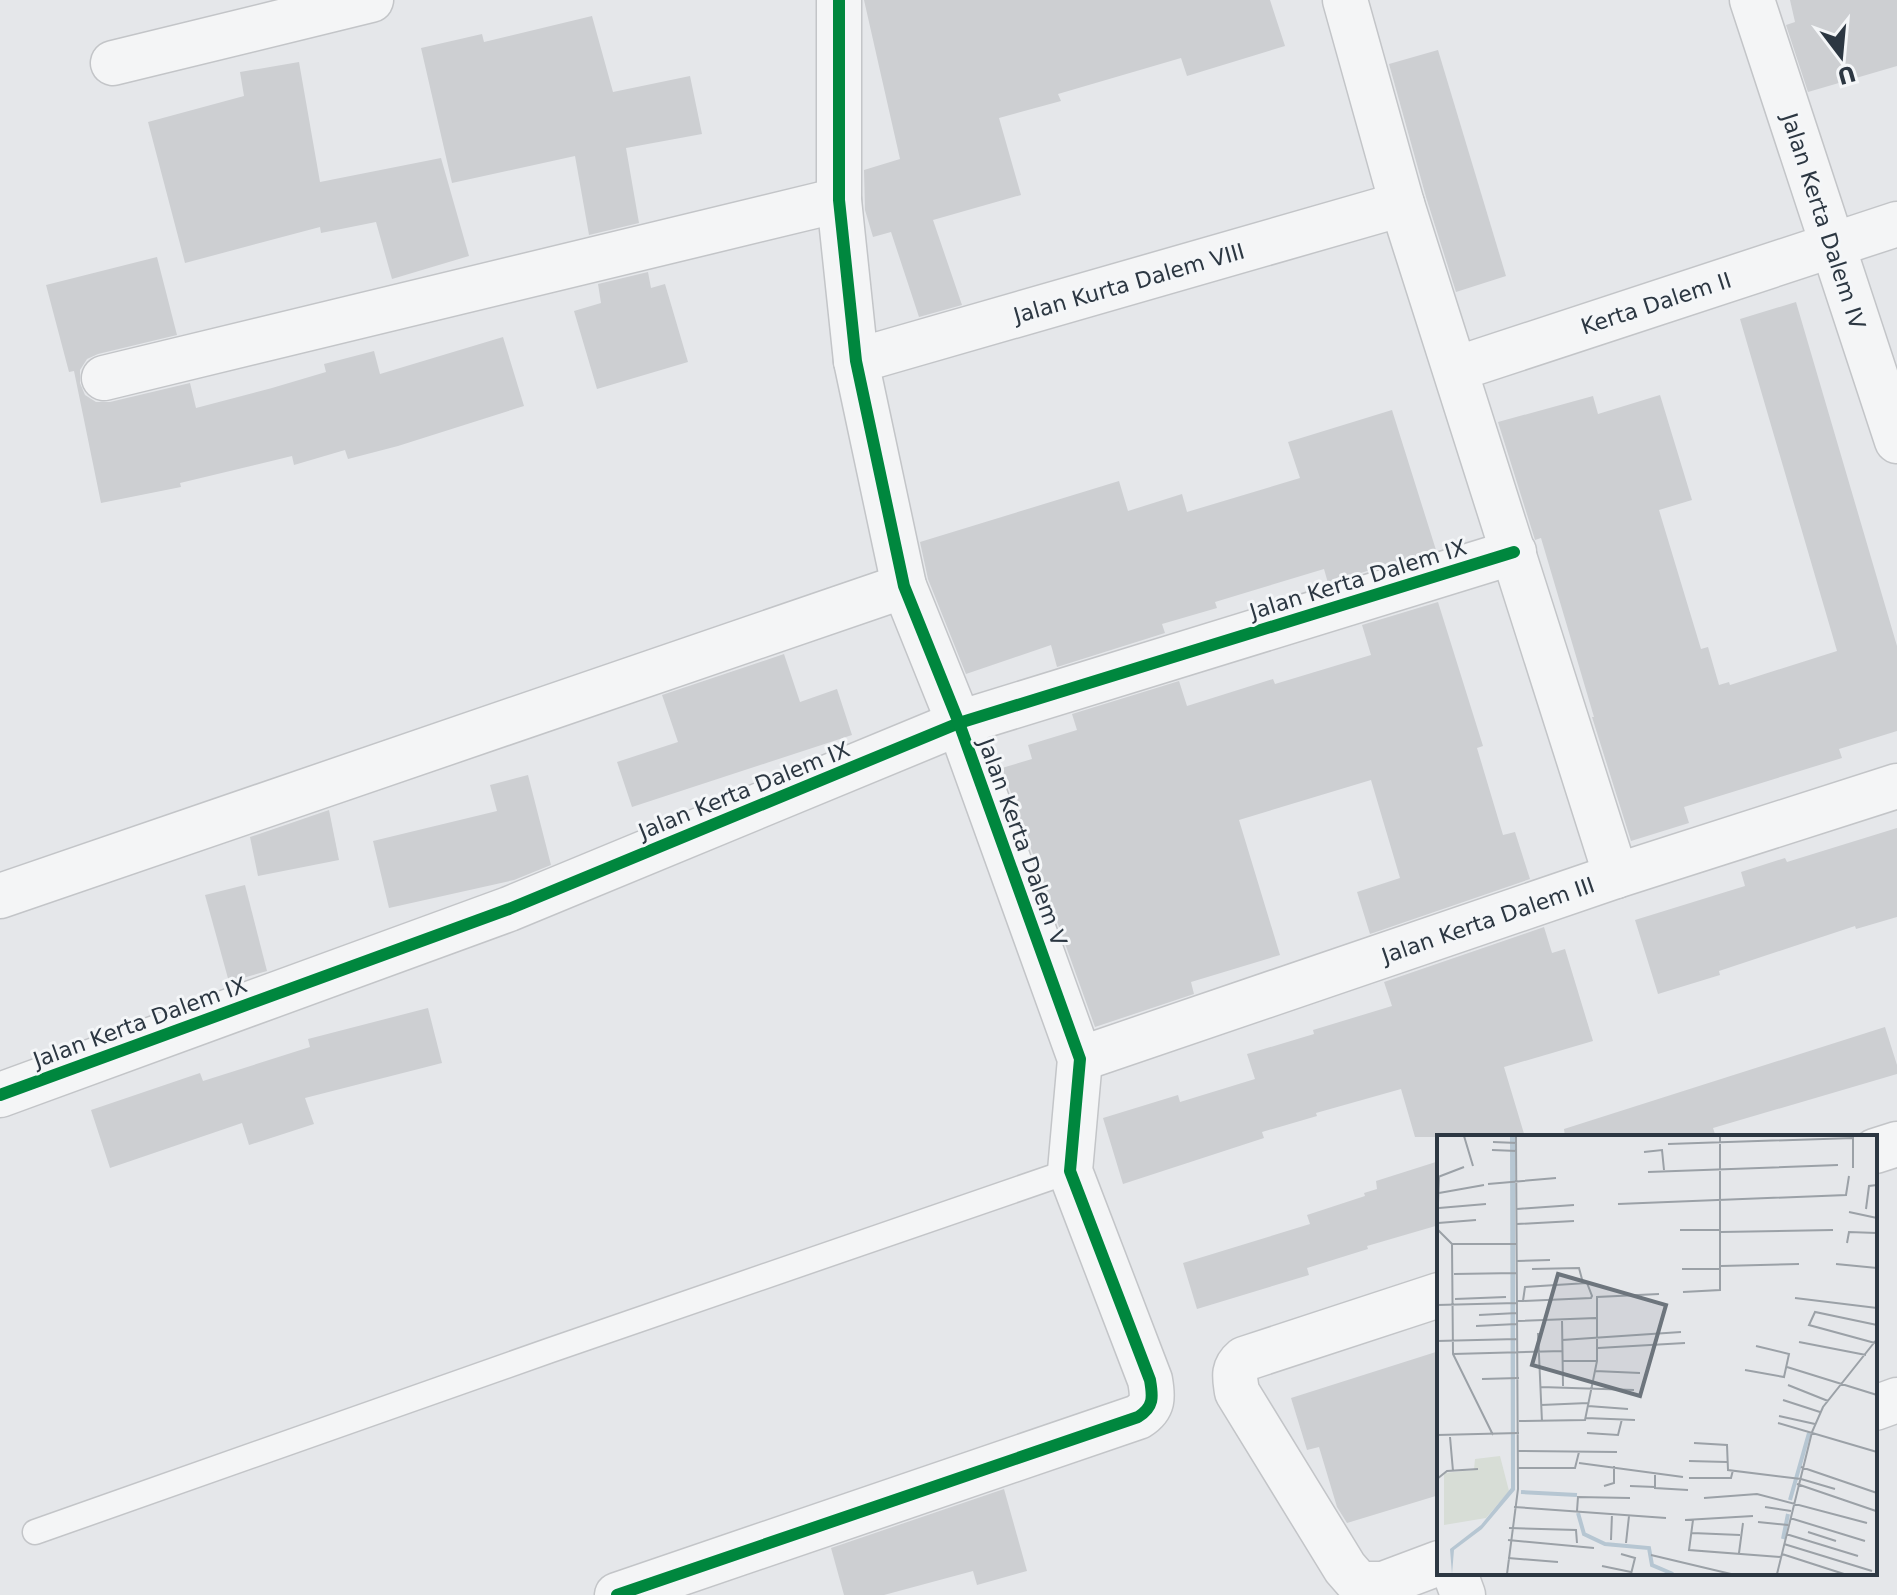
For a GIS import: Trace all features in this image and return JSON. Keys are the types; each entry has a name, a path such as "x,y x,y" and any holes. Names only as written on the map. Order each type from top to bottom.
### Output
{"street":[{"path":"113,63 371,0"},
{"name":"Jalan Kerta Dalem V","path":"617,1595 1138,1417 1151,1405 1153,1397 1150,1380 1070,1171 1080,1059 959,723 904,586 856,361 839,200 839,0"},
{"path":"1345,0 1402,204 1616,876"},
{"name":"Jalan Kerta Dalem IV","path":"1752,0 1862,235 1897,441"},
{"path":"104,378 839,200"},
{"name":"Jalan Kurta Dalem VIII","path":"856,361 1402,204"},
{"name":"Kerta Dalem II","path":"1456,369 1862,235"},
{"name":"Jalan Kerta Dalem IX","path":"0,1095 509,909 959,723 1514,552"},
{"path":"0,896 904,586"},
{"name":"Jalan Kerta Dalem III","path":"1080,1059 1616,876 1897,786"},
{"path":"1877,1150 1897,1144"},
{"path":"1437,1296 1244,1359 1234,1370 1237,1392 1345,1568 1359,1584 1383,1584 1437,1564"},
{"path":"1877,1407 1897,1400"},
{"path":"1456,1575 1463,1595"}],"lane":[{"path":"35,1532 1070,1171"}],"building":[{"path":"864,0 1270,0 1285,46 1187,76 1181,58 1058,94 1061,101 999,118 1021,195 933,220 962,305 919,317 891,232 873,237 865,210 864,170 900,159"},
{"path":"1790,0 1897,0 1897,66 1808,92 1786,25 1795,22"},
{"path":"592,16 613,92 690,76 702,134 626,148 639,223 589,235 575,156 452,183 421,48 482,34 484,42"},
{"path":"1438,50 1506,276 1456,292 1389,64"},
{"path":"299,62 320,182 441,158 469,256 392,279 376,222 321,233 320,227 185,263 148,122 244,96 240,72"},
{"path":"157,257 177,335 87,359 80,370 80,383 85,395 96,402 110,402 190,383 196,408 326,372 324,364 374,351 380,374 503,337 524,406 348,459 345,450 294,465 292,456 180,483 181,487 101,503 74,371 69,372 46,285"},
{"path":"648,272 651,288 665,284 688,362 597,389 574,311 601,303 598,284"},
{"path":"1796,302 1897,646 1897,731 1839,749 1842,758 1684,807 1689,823 1631,841 1541,538 1535,540 1498,422 1593,396 1598,414 1660,395 1692,500 1659,510 1701,649 1708,647 1719,685 1729,682 1730,685 1837,651 1740,319"},
{"path":"1392,410 1436,550 1328,583 1324,569 1215,602 1217,608 1162,624 1165,633 1057,667 1051,645 966,674 928,579 920,542 1119,481 1128,511 1182,494 1187,512 1300,478 1288,442"},
{"path":"1438,602 1483,746 1477,748 1503,835 1515,832 1530,879 1370,934 1357,892 1400,878 1371,780 1239,820 1280,955 1191,982 1194,994 1095,1027 1002,768 1032,759 1028,745 1077,730 1072,714 1179,681 1187,706 1273,679 1275,684 1371,655 1362,625"},
{"path":"784,654 800,702 837,689 852,735 632,807 617,762 678,742 662,695"},
{"path":"528,775 551,865 514,880 389,908 373,841 497,811 490,785"},
{"path":"329,810 339,860 258,876 250,837"},
{"path":"1897,828 1897,917 1856,929 1855,926 1658,994 1635,920 1745,886 1741,872 1785,858 1787,862"},
{"path":"245,885 267,971 229,982 205,895"},
{"path":"1544,927 1552,953 1565,949 1593,1041 1504,1067 1524,1135 1415,1137 1401,1089 1316,1113 1317,1116 1262,1132 1264,1138 1123,1184 1103,1118 1178,1095 1180,1102 1255,1079 1247,1054 1392,1006 1384,982"},
{"path":"428,1008 442,1063 305,1098 314,1124 249,1145 242,1123 110,1168 91,1110 200,1073 203,1081 310,1047 308,1039"},
{"path":"1885,1027 1897,1065 1897,1074 1713,1128 1715,1135 1565,1135 1564,1129"},
{"path":"1437,1162 1437,1226 1307,1268 1309,1275 1197,1309 1183,1263 1310,1224 1307,1215 1365,1196 1364,1193 1377,1189 1376,1181"},
{"path":"1437,1352 1437,1496 1347,1523 1337,1507 1319,1447 1307,1450 1291,1398"},
{"path":"1004,1489 1027,1571 977,1585 973,1571 884,1595 844,1595 831,1548"}],"cycle path":[{"path":"617,1595 1138,1417 1151,1401 1150,1380 1070,1171 1080,1059 959,723 904,586 856,361 839,200 839,0"},
{"path":"0,1095 509,909 959,723 1514,552"}]}
